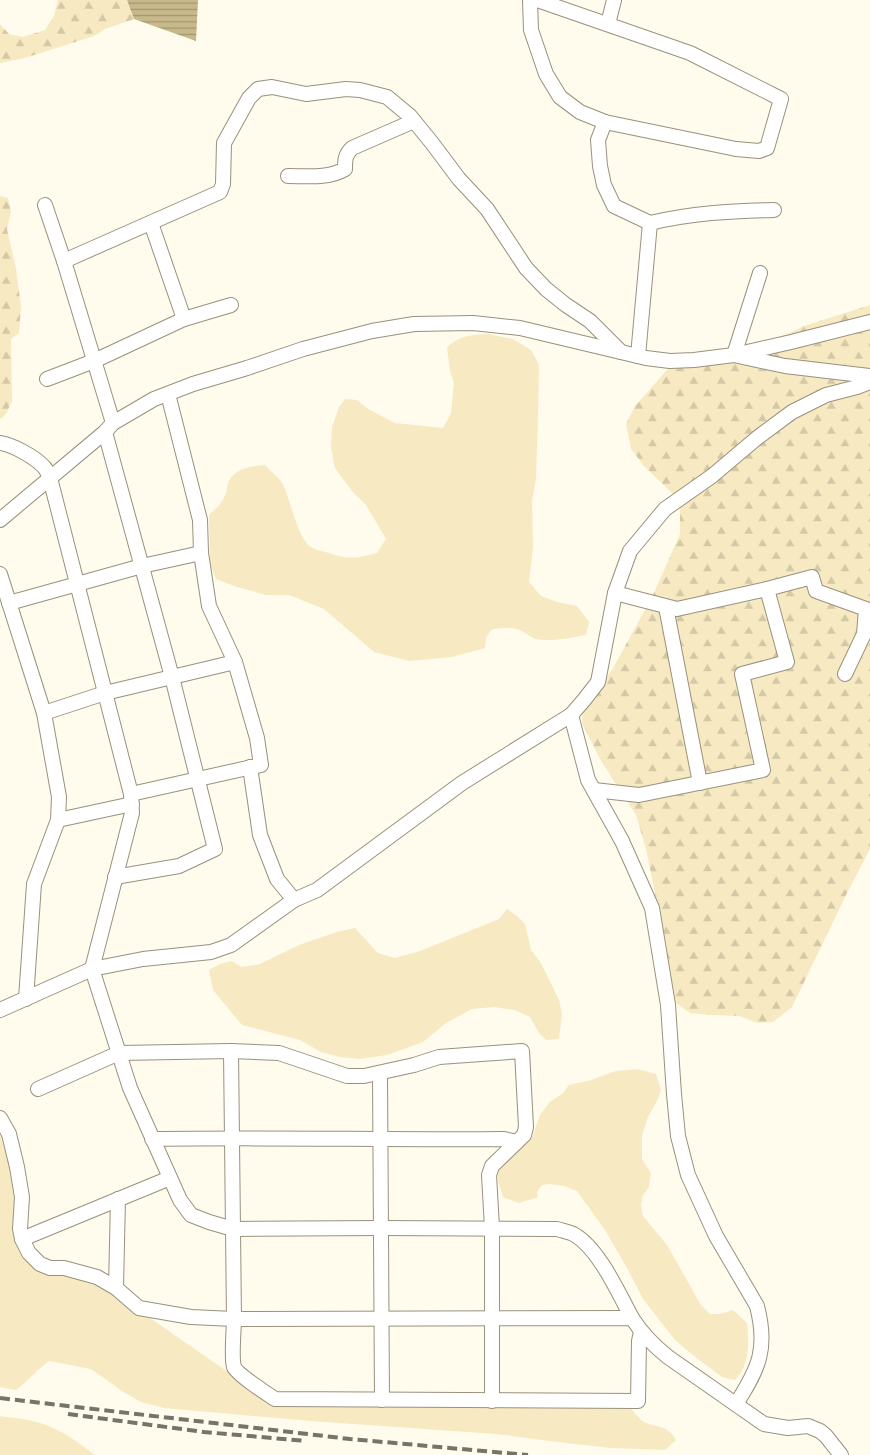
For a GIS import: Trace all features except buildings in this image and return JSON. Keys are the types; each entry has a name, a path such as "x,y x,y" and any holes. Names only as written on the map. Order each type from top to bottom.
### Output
{"street":[{"path":"530,0 531,30 546,74 560,97 580,112 605,122 736,149 759,151 767,148 781,98 690,53 537,0"},
{"path":"608,24 614,0"},
{"path":"64,261 220,192 223,184 224,143 249,98 258,89 272,87 306,94 346,89 360,90 387,97 410,116 459,179 486,209 526,268 546,289 590,321 622,352"},
{"path":"288,176 330,175 338,173 345,169 345,159 352,148 414,121"},
{"path":"605,122 598,140 600,166 604,185 614,206 650,223 679,216 774,210"},
{"path":"45,205 94,361 142,566 198,779 214,849 179,866 116,877"},
{"path":"151,223 184,319"},
{"path":"638,356 650,223"},
{"path":"734,355 760,273"},
{"path":"47,379 94,361 184,319 231,305"},
{"path":"0,520 109,427 154,399 194,384 304,349 372,331 414,324 473,323 520,328 638,356 670,361 734,355 870,322"},
{"path":"734,355 784,366 870,376"},
{"path":"1,1013 26,999 92,969 143,959 211,952 231,945 294,900 317,890 462,783 571,715 598,682 615,593 630,551 665,509 712,476 757,438 792,412 826,395 870,382"},
{"path":"58,820 198,779 260,765 257,738 234,662 209,606 201,552 200,520 168,394"},
{"path":"0,443 9,445 33,458 45,468 50,478 105,693 131,799 132,813 92,969 130,1088 180,1200 191,1215 233,1229 557,1229 576,1236 594,1252 632,1318 653,1345 764,1424 788,1428 808,1426 826,1436 841,1455"},
{"path":"9,603 142,566 201,552"},
{"path":"0,574 44,713 59,797 58,820 34,884 26,999"},
{"path":"615,593 677,609 812,577 816,591 866,609 864,634 845,674"},
{"path":"594,790 639,795 763,770 742,674 787,662 767,589"},
{"path":"666,606 700,783"},
{"path":"44,713 105,693 234,662"},
{"path":"571,715 588,780 622,842 652,908 668,1005 678,1136 688,1175 716,1236 757,1306 760,1319 762,1350 751,1381 736,1404"},
{"path":"250,767 260,835 277,879 294,900"},
{"path":"231,1051 233,1361 235,1369 275,1399 638,1401 639,1341 641,1332"},
{"path":"38,1090 119,1054 231,1051 279,1053 347,1076 364,1076 414,1065 439,1057 522,1051 526,1126 524,1135 492,1166 489,1175 492,1228 492,1401"},
{"path":"380,1073 382,1400"},
{"path":"0,1118 9,1134 17,1167 22,1197 20,1229 22,1239 29,1253 40,1264 50,1268 64,1268 97,1277 116,1288 139,1308 191,1317 234,1318 632,1318"},
{"path":"152,1139 504,1139 517,1142"},
{"path":"22,1239 170,1178"},
{"path":"116,1288 118,1199"}],"green space":[{"path":"58,0 127,0 134,19 105,29 94,36 25,58 0,63 0,24 9,34 23,37 45,30 54,16"},
{"path":"0,196 8,198 11,211 7,229 16,269 21,306 19,333 11,339 12,401 6,414 0,419"},
{"path":"870,305 870,849 792,1007 773,1022 758,1023 739,1016 690,1013 673,1001 661,940 655,893 646,849 636,815 600,759 582,723 583,708 612,670 653,595 680,534 680,508 676,497 644,466 631,449 626,424 635,406 666,371 693,353 756,349 804,326"},
{"path":"488,334 513,339 531,350 539,365 536,479 532,501 533,547 529,582 541,596 577,606 589,622 586,635 541,640 535,639 518,629 491,630 486,638 485,648 452,657 409,661 374,652 324,609 289,595 266,595 216,579 210,564 209,515 223,499 228,482 235,473 244,468 255,466 265,465 281,481 298,528 306,543 311,547 347,557 359,557 377,553 386,539 366,505 352,491 335,468 331,448 332,427 339,407 345,399 357,400 368,409 395,423 443,428 451,413 454,383 450,371 447,348 461,338 471,335"},
{"path":"507,909 525,924 531,950 541,963 559,1000 562,1014 559,1039 546,1040 539,1033 530,1017 514,1010 494,1007 472,1009 446,1023 423,1042 387,1055 359,1059 340,1057 321,1052 300,1040 242,1025 213,990 209,970 220,964 232,961 241,967 260,964 299,945 355,928 378,953 395,958 420,951 499,919"},
{"path":"638,1069 656,1074 661,1090 642,1135 642,1159 651,1173 649,1187 643,1195 641,1205 643,1216 667,1245 701,1305 710,1314 719,1314 733,1310 747,1323 748,1346 746,1361 735,1380 722,1377 675,1340 643,1299 605,1230 577,1191 564,1186 542,1185 537,1192 538,1197 519,1203 503,1197 498,1181 498,1168 533,1135 540,1115 550,1102 563,1093 569,1085 616,1071"},
{"path":"0,1135 15,1180 25,1255 71,1275 98,1282 241,1381 303,1406 630,1407 642,1421 666,1429 676,1440 665,1450 611,1448 496,1434 164,1408 141,1402 91,1369 49,1361 16,1390 0,1387"},
{"path":"0,1416 30,1420 48,1426 69,1436 95,1455 0,1455"}],"shaded area":[{"path":"127,0 198,0 196,41 134,19"}],"railway":[{"path":"0,1398 350,1439 528,1455"},
{"path":"68,1414 204,1432 306,1441"}]}
